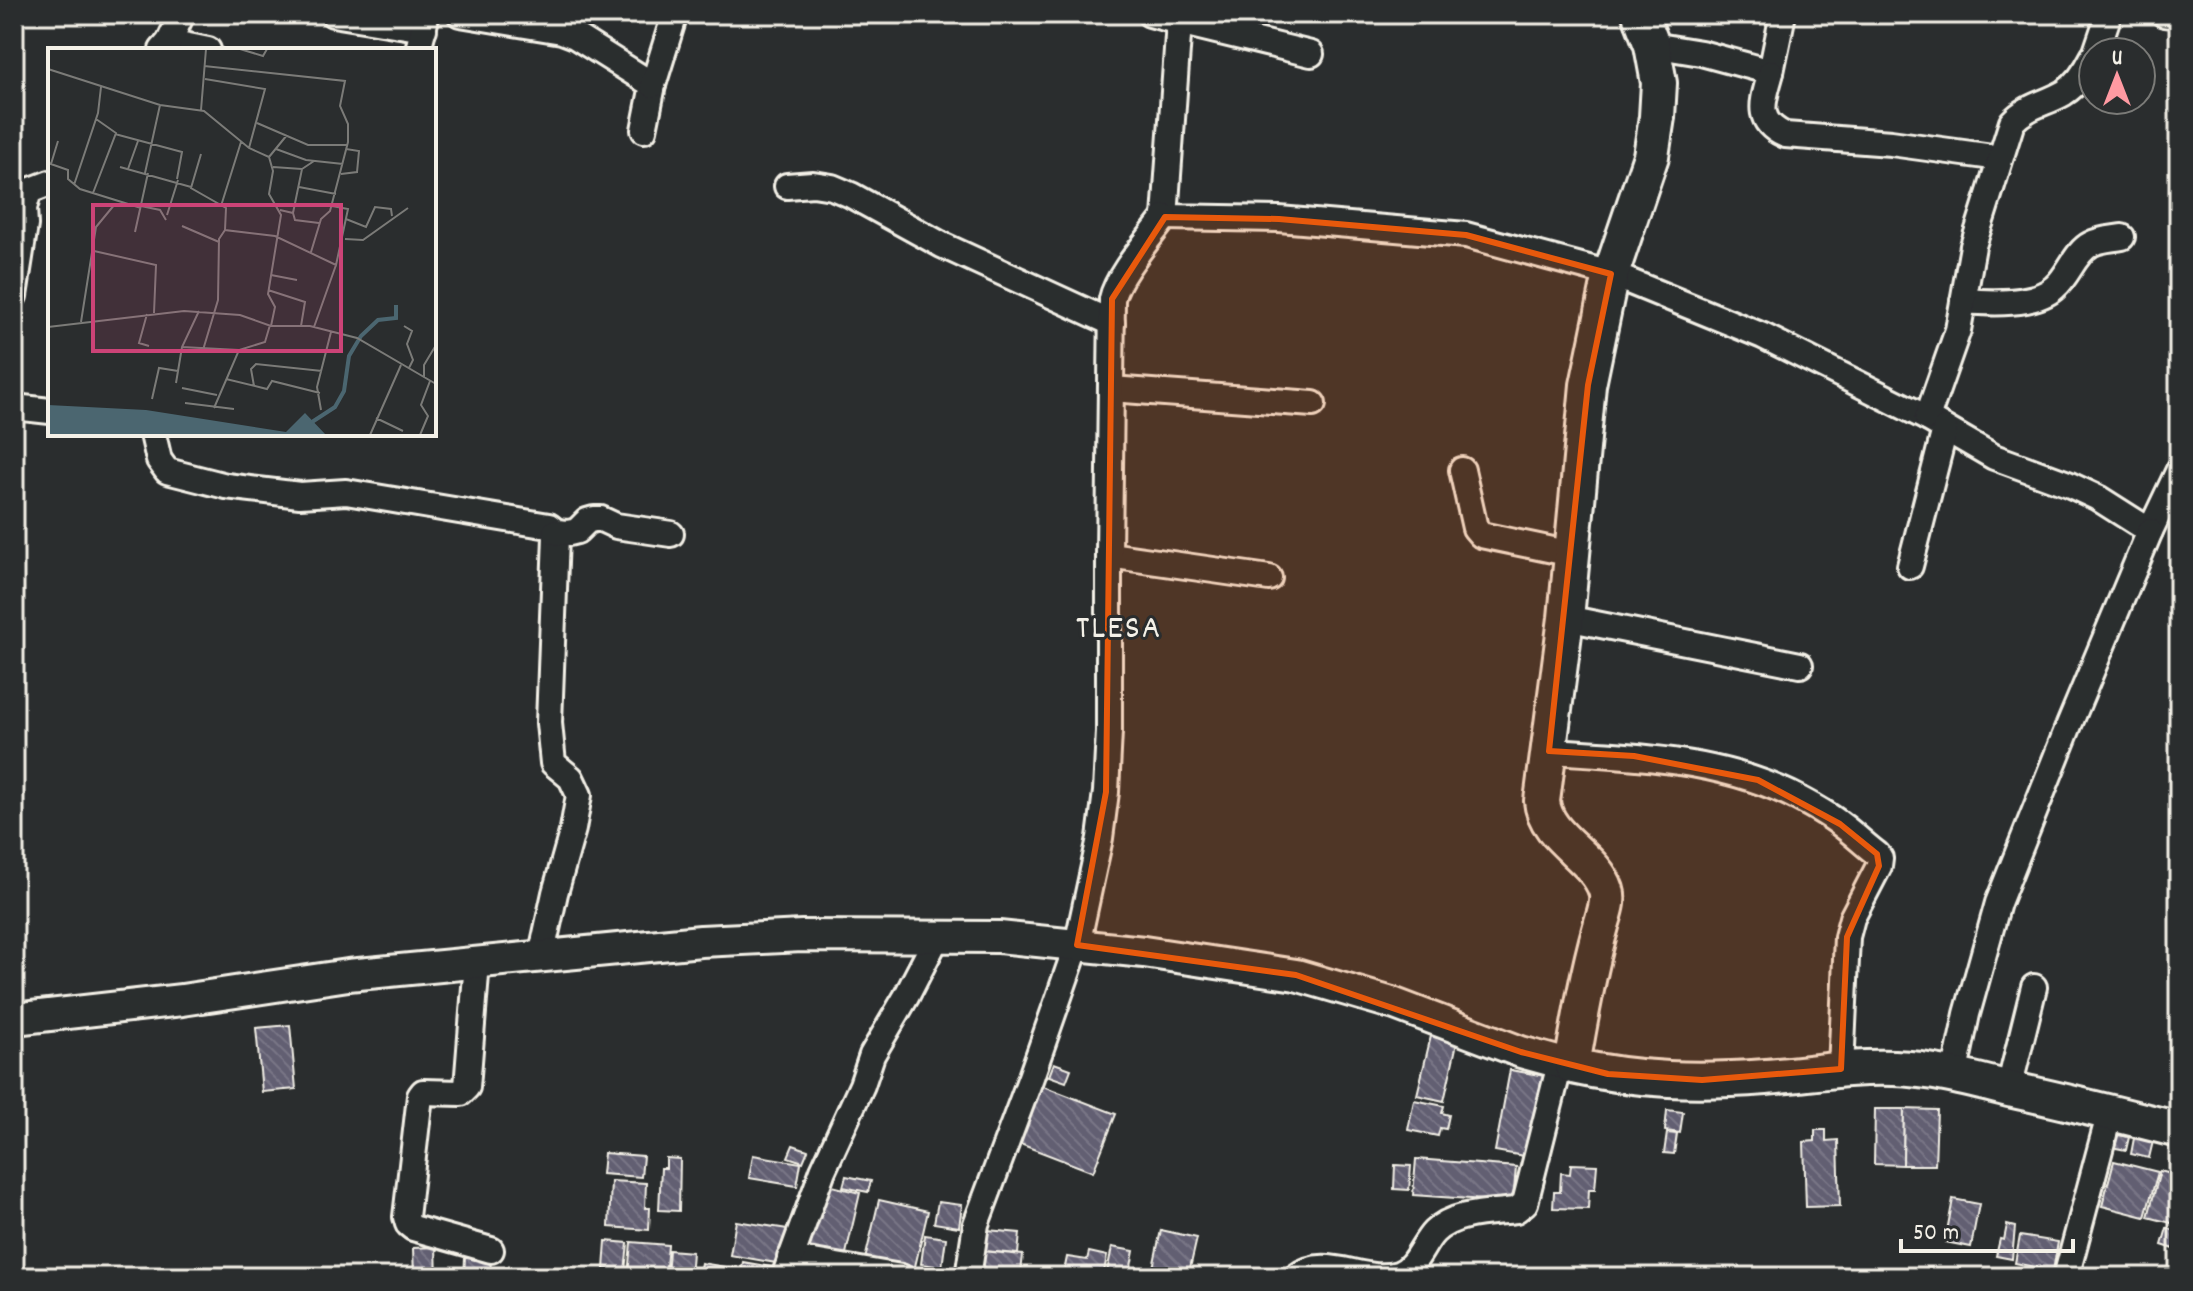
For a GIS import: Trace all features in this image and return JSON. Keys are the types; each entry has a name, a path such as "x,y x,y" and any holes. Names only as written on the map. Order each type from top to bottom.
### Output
{"main road":[{"path":"1646,30 1659,83 1651,156 1611,274 1588,385 1566,618 1543,787 1543,813 1547,821 1599,878 1606,888 1608,902 1566,1065 1650,1079 1702,1080 1841,1069 1920,1069 2179,1130"}],"street":[{"path":"182,14 166,46 187,48"},
{"path":"333,14 423,31"},
{"path":"460,14 562,31 653,85"},
{"path":"644,130 653,85 675,14"},
{"path":"1150,14 1311,54"},
{"path":"1783,14 1763,103 1765,117 1772,129 1785,135 1891,143 2000,158"},
{"path":"2101,36 2109,14"},
{"path":"2164,14 2179,16"},
{"path":"968,1277 976,1224 1077,945 1100,838 1109,731 1112,299 1116,287 1165,217 1179,22"},
{"path":"1646,30 1701,53 1771,72"},
{"path":"1910,566 1973,246 2012,122 2023,110 2065,92 2077,81"},
{"path":"14,296 25,225 24,208 29,191 48,184"},
{"path":"787,186 813,184 832,187 851,195 942,245 1112,323"},
{"path":"1165,217 1279,219 1466,235 1611,274 1763,336 1936,423 1994,457 2088,493 2150,531"},
{"path":"1963,301 2000,303 2025,300 2053,290 2081,251 2094,242 2122,237"},
{"path":"1111,389 1313,404"},
{"path":"14,407 48,411"},
{"path":"153,436 159,460 167,471 182,476 263,492 300,495 346,492 549,526 555,532 550,747 553,763 571,778 579,795 541,957"},
{"path":"1462,470 1475,528 1481,535 1572,554"},
{"path":"1954,1076 1967,1014 1998,903 2150,531 2179,470"},
{"path":"555,532 577,531 587,521 601,519 616,526 671,534"},
{"path":"1109,555 1269,578"},
{"path":"1566,618 1800,665"},
{"path":"1549,751 1634,756 1758,780 1793,795 1840,824 1877,854 1879,866 1852,918 1847,937 1841,1069"},
{"path":"14,1019 198,998 348,975 701,941 802,936 999,937 1189,958 1296,975 1395,1004 1521,1052 1566,1065 1525,1203 1516,1210 1453,1220 1436,1230 1415,1260 1396,1275 1381,1276 1320,1267 1296,1277"},
{"path":"901,1277 787,1267 823,1170 862,1085 872,1055 937,937"},
{"path":"477,962 467,1087 461,1093 428,1091 420,1096 406,1217 413,1228 491,1250"},
{"path":"2009,1088 2034,987"},
{"path":"2066,1277 2110,1112"}],"highlighted area":[{"path":"1165,217 1279,219 1466,235 1611,274 1588,385 1549,751 1634,756 1758,780 1840,824 1877,854 1879,866 1847,937 1841,1069 1702,1080 1608,1074 1521,1052 1296,975 1077,945 1106,792 1112,299"}],"building":[{"path":"290,1025 296,1089 262,1092 256,1028"},
{"path":"1431,1036 1457,1043 1444,1101 1417,1095"},
{"path":"1054,1063 1071,1069 1066,1082 1049,1076"},
{"path":"1510,1070 1545,1076 1530,1157 1495,1151"},
{"path":"1035,1083 1116,1114 1093,1172 1020,1144 1031,1115 1024,1112"},
{"path":"1414,1100 1444,1106 1442,1113 1449,1115 1446,1129 1440,1128 1438,1136 1408,1130"},
{"path":"1875,1109 1904,1109 1903,1165 1874,1164"},
{"path":"1904,1109 1937,1110 1935,1165 1903,1165"},
{"path":"1667,1110 1683,1112 1680,1133 1665,1131"},
{"path":"1815,1130 1826,1130 1826,1141 1838,1140 1840,1206 1806,1207 1804,1142 1815,1141"},
{"path":"1667,1133 1677,1134 1674,1154 1664,1153"},
{"path":"2135,1133 2154,1137 2149,1158 2131,1154"},
{"path":"2113,1134 2129,1137 2126,1150 2111,1147"},
{"path":"793,1145 808,1150 803,1162 788,1157"},
{"path":"604,1153 643,1156 641,1177 602,1174"},
{"path":"753,1155 801,1163 797,1186 749,1178"},
{"path":"666,1158 680,1159 679,1211 659,1210 661,1168 666,1168"},
{"path":"1416,1159 1516,1167 1513,1202 1413,1195"},
{"path":"2114,1161 2158,1172 2145,1217 2102,1206"},
{"path":"1571,1164 1597,1165 1595,1189 1589,1189 1588,1209 1553,1208 1554,1192 1560,1192 1561,1173 1570,1174"},
{"path":"1395,1165 1411,1166 1409,1190 1394,1189"},
{"path":"2160,1171 2179,1176 2179,1225 2148,1217"},
{"path":"846,1176 871,1181 868,1192 843,1187"},
{"path":"611,1181 646,1183 645,1208 650,1208 649,1230 609,1227"},
{"path":"824,1184 860,1193 845,1258 809,1250"},
{"path":"1953,1199 1979,1204 1971,1247 1945,1242"},
{"path":"879,1200 928,1211 913,1275 864,1264"},
{"path":"938,1202 962,1205 959,1227 934,1223"},
{"path":"736,1221 788,1229 782,1264 730,1255"},
{"path":"2007,1225 2015,1227 2012,1259 1996,1256"},
{"path":"2167,1228 2179,1232 2174,1249 2162,1245"},
{"path":"987,1230 1020,1233 1018,1254 984,1251"},
{"path":"1161,1230 1197,1238 1188,1277 1151,1277"},
{"path":"925,1235 946,1238 942,1267 921,1264"},
{"path":"2020,1236 2058,1242 2053,1271 2015,1263"},
{"path":"606,1241 628,1243 625,1271 604,1269"},
{"path":"631,1242 668,1245 665,1277 628,1276"},
{"path":"436,1247 437,1277 414,1277 413,1248"},
{"path":"1112,1247 1134,1251 1129,1277 1106,1277"},
{"path":"669,1250 692,1252 690,1277 667,1277"},
{"path":"982,1251 1023,1255 1021,1272 981,1268"},
{"path":"1089,1252 1107,1256 1103,1277 1063,1277 1067,1257 1087,1260"},
{"path":"465,1258 491,1258 490,1277 464,1277"},
{"path":"743,1262 782,1269 781,1277 740,1277"},
{"path":"701,1263 738,1269 737,1277 698,1277"}],"district":[{"name":"TLESA","path":"1119,630"}]}
